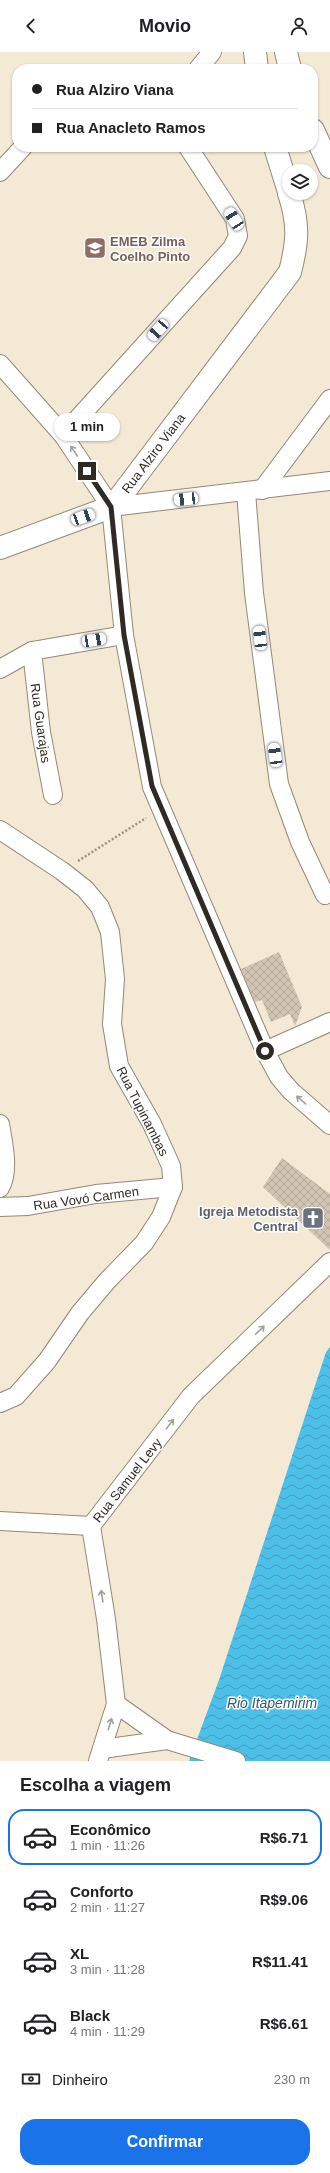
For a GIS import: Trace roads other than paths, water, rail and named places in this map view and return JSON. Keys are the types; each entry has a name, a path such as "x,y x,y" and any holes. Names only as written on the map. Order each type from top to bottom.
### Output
{"main road":[{"path":"255,52 256,64"},
{"path":"286,52 289,64"},
{"path":"318,141 330,167"},
{"name":"Rua Alziro Viana","path":"277,152 282,168"},
{"name":"Rua Alziro Viana","path":"111,507 290,272 297,245 295,211 291,200"},
{"path":"0,548 111,507"}],"street":[{"path":"202,64 212,52"},
{"path":"0,172 18,152"},
{"path":"63,435 232,248 238,236 234,219 191,152"},
{"path":"0,364 63,435 111,507 124,635 152,786 265,1051 279,1077 291,1091 330,1125"},
{"path":"326,895 300,842 279,784 254,593 254,491 330,399"},
{"path":"111,507 330,481"},
{"path":"0,669 32,651 124,635"},
{"name":"Rua Guarajas","path":"32,651 41,732 53,795"},
{"name":"Rua Tupinambas","path":"0,830 62,871 85,890 100,906 110,932 115,979 112,1024 119,1066 152,1124 171,1166 173,1187 161,1217 144,1243 89,1302 47,1361 16,1396 0,1403"},
{"path":"265,1051 330,1022"},
{"path":"0,1124 5,1157 3,1184 0,1188"},
{"name":"Rua Vovó Carmen","path":"0,1207 28,1206 96,1194 173,1187"},
{"name":"Rua Samuel Levy","path":"100,1755 116,1704 106,1619 90,1526 191,1396 330,1262"},
{"path":"0,1521 90,1526"},
{"path":"116,1704 170,1742 236,1761"},
{"path":"100,1755 170,1742"}],"water":[{"name":"Rio Itapemirim","path":"330,1347 330,1761 189,1761 219,1680 326,1352"}],"place":[{"name":"EMEB Zilma Coelho Pinto","path":"95,248"},
{"name":"Igreja Metodista Central","path":"313,1218"}]}
